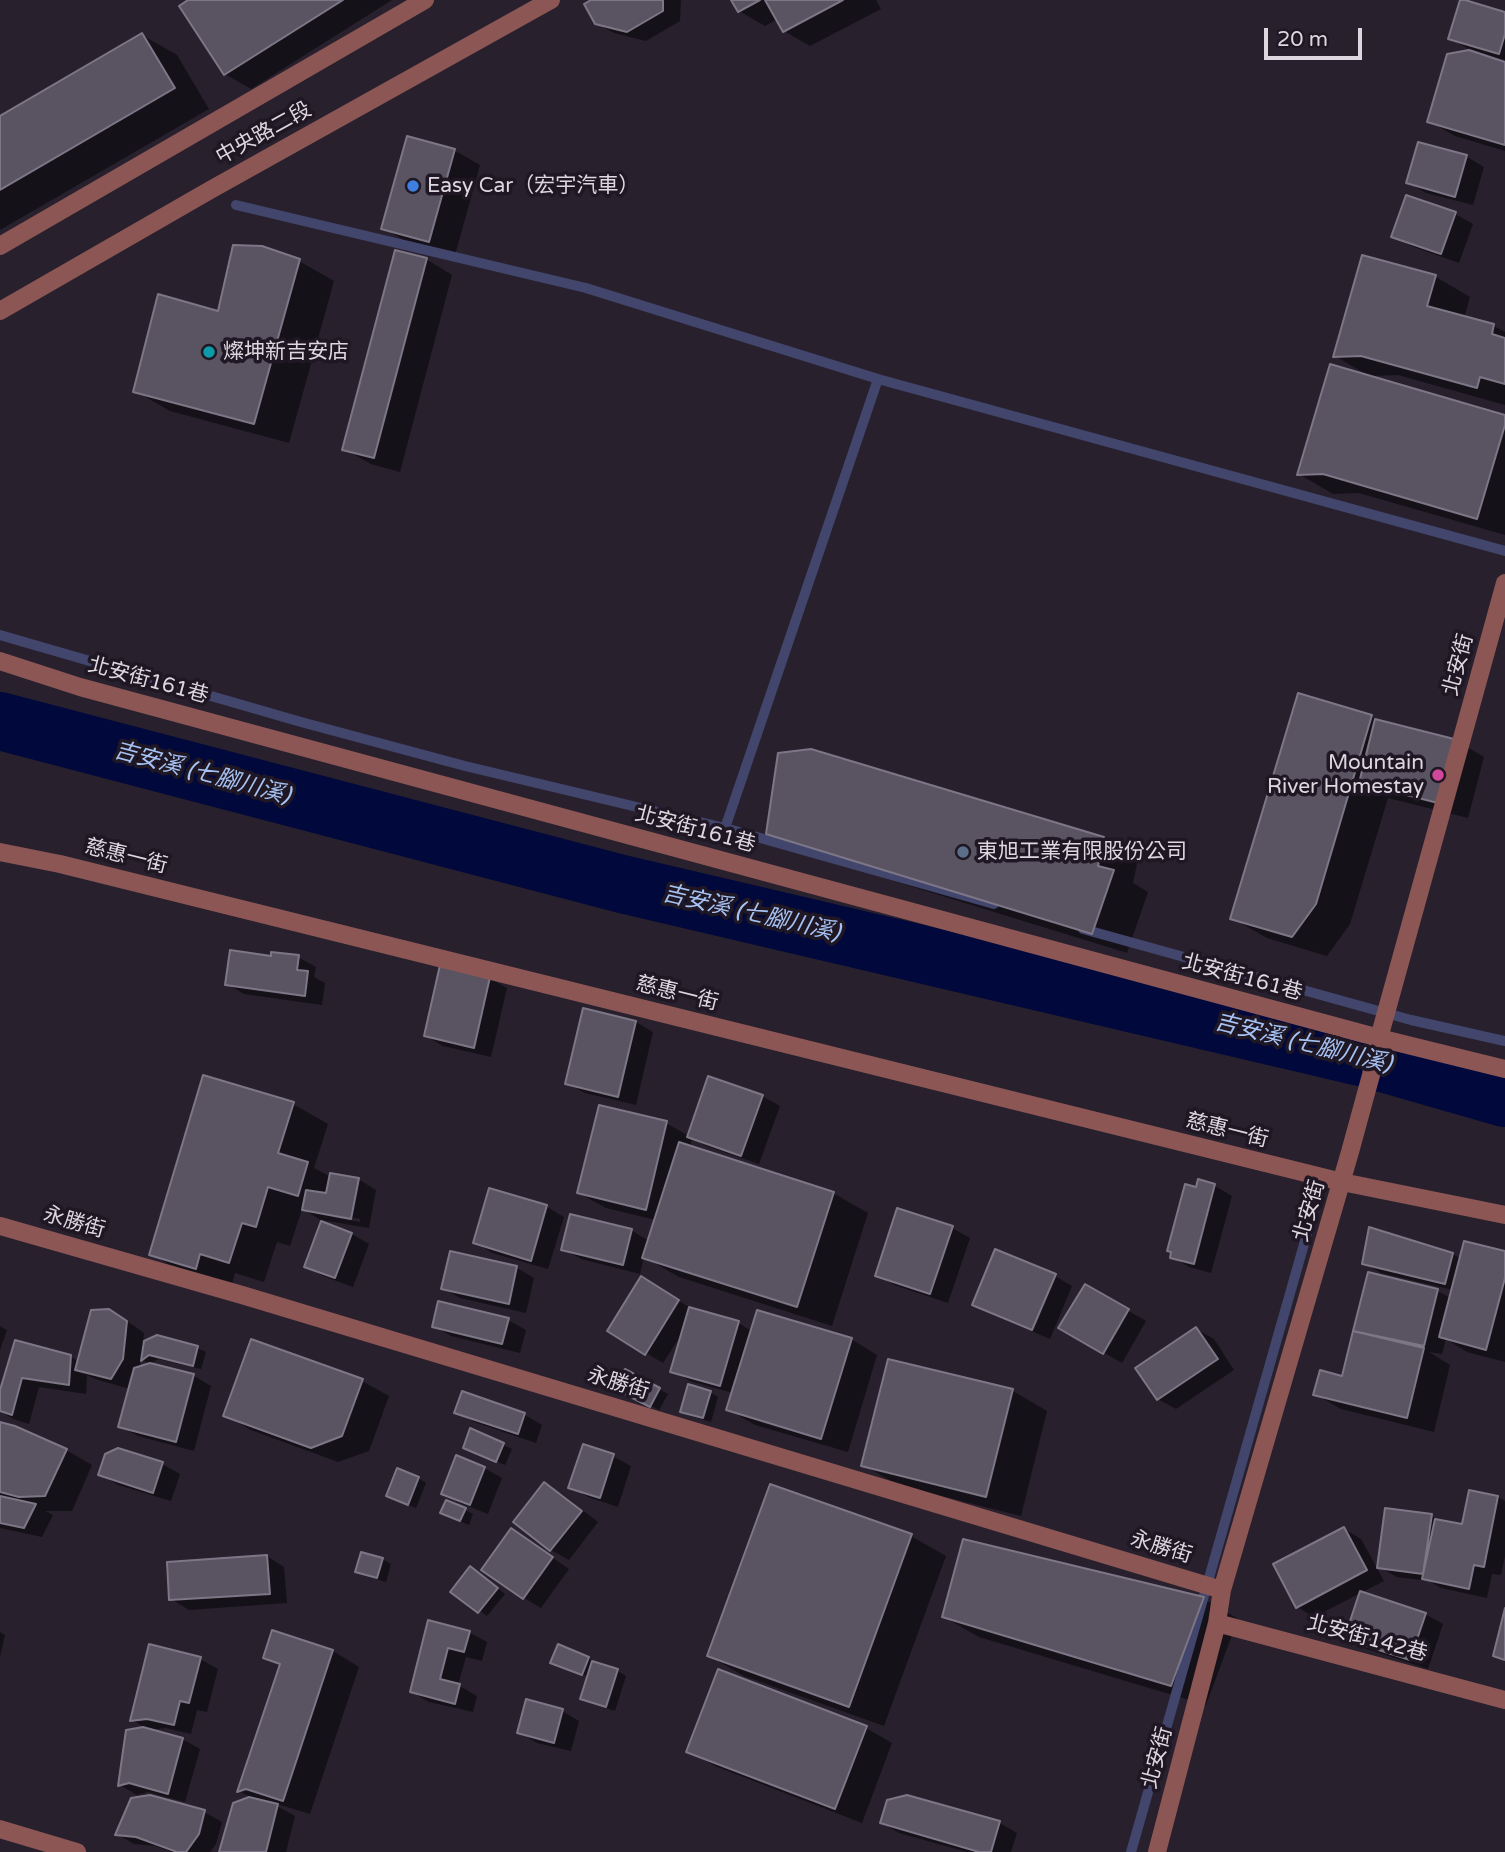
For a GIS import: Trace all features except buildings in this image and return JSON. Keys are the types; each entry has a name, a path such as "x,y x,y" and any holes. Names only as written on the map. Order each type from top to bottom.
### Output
{"street":[{"name":"中央路二段","path":"0,246 425,0"},
{"name":"中央路二段","path":"0,311 551,0"},
{"name":"北安街","path":"1157,1852 1217,1623 1222,1590 1342,1182 1379,1038 1505,583"},
{"name":"北安街161巷","path":"0,661 80,687 1379,1038 1505,1069"},
{"name":"慈惠一街","path":"0,852 60,864 1342,1182 1505,1215"},
{"name":"永勝街","path":"0,1226 255,1298 1222,1590"},
{"name":"北安街142巷","path":"1217,1623 1505,1700"},
{"path":"0,1829 77,1852"}],"waterway":[{"path":"236,205 586,288 878,379 1505,551"},
{"path":"725,828 878,379"},
{"path":"0,635 301,722 465,766 725,828 994,904"},
{"name":"吉安溪 (七腳川溪)","path":"0,721 622,884 1369,1059 1505,1098"},
{"path":"1083,929 1411,1020 1505,1041"},
{"path":"1131,1852 1318,1195"}],"place":[{"name":"Easy Car（宏宇汽車）","path":"413,186"},
{"name":"燦坤新吉安店","path":"209,352"},
{"name":"Mountain River Homestay","path":"1438,775"},
{"name":"東旭工業有限股份公司","path":"963,852"}]}
